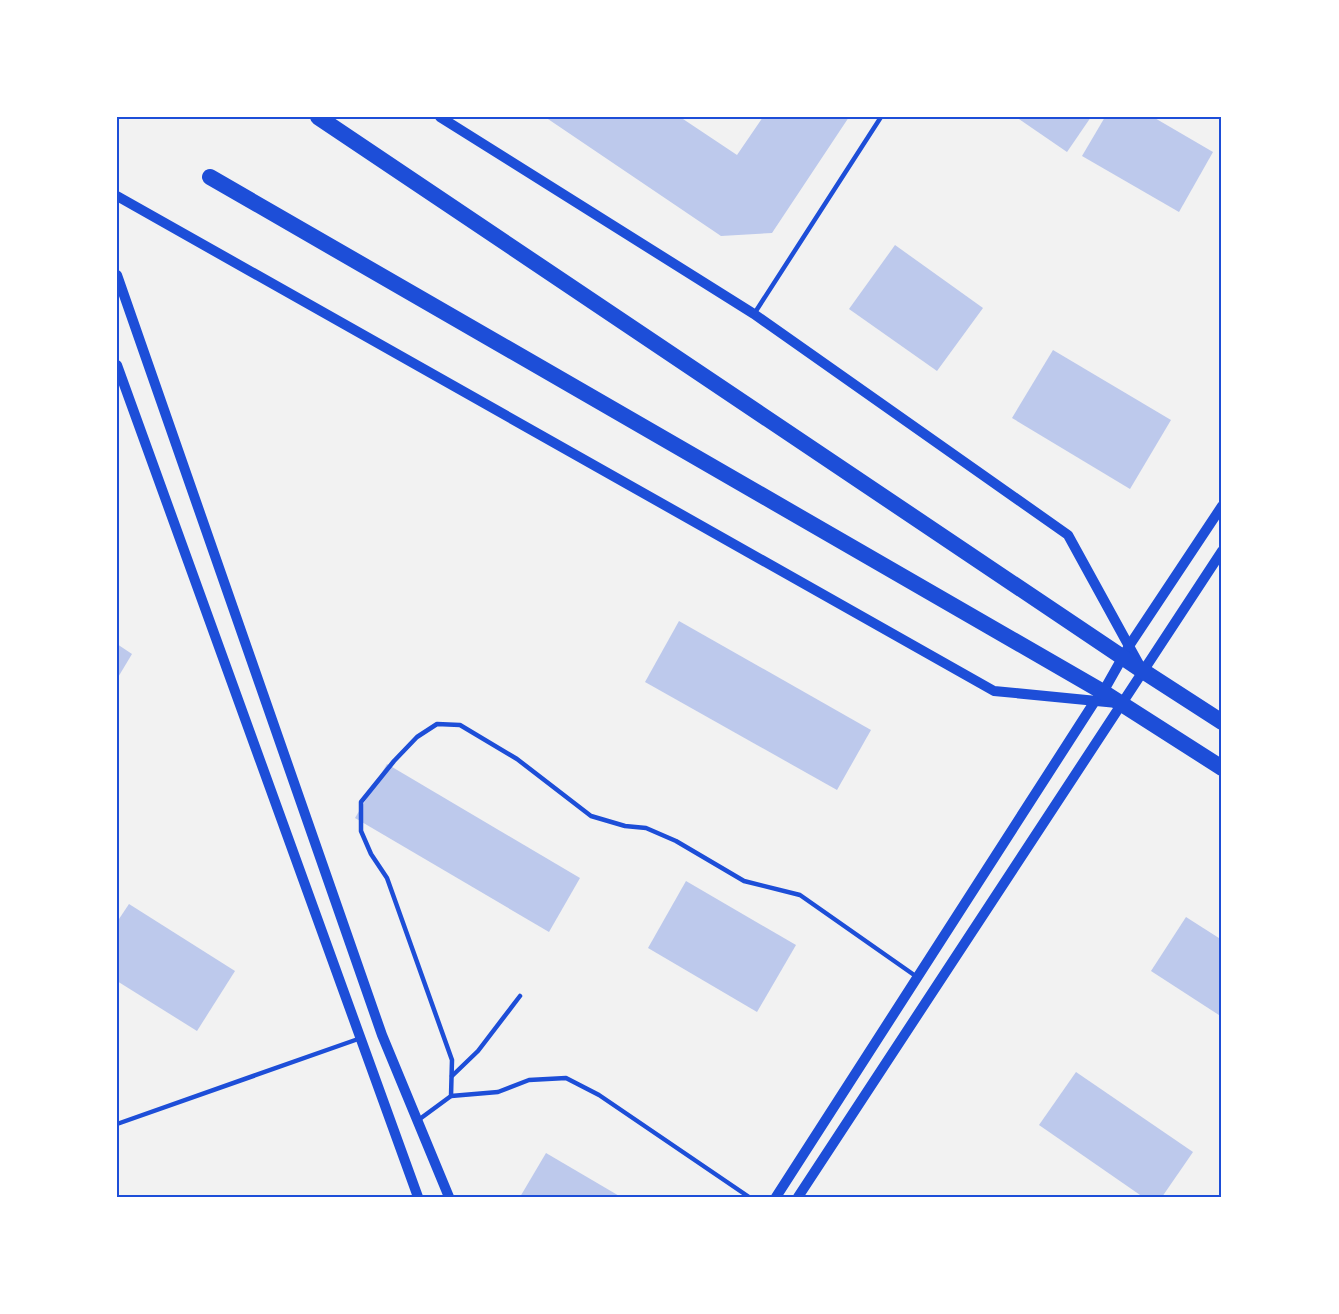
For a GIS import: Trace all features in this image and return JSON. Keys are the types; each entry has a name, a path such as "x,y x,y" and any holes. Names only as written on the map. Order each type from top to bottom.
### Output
{"highway":[{"path":"318,117 1126,651 1143,671 1222,722"},
{"path":"210,177 1099,697 1122,703 1222,768"}],"street":[{"path":"440,117 754,314 1068,536 1126,651"},
{"path":"117,196 994,691 1099,697"},
{"path":"117,275 382,1035 449,1197"},
{"path":"117,365 418,1197"},
{"path":"776,1197 1099,697 1126,651 1222,506"},
{"path":"798,1197 1222,550"}],"lane":[{"path":"754,314 882,117"},
{"path":"451,1096 452,1060 387,878 371,854 361,831 361,802 417,737 437,724 460,725 479,736 517,759 591,816 646,828 676,842 744,881 800,895 917,977"},
{"path":"452,1076 478,1051 520,996"},
{"path":"117,1124 361,1038"},
{"path":"417,1121 451,1096 498,1092 529,1080 566,1078 599,1095 749,1197"}],"building":[{"path":"545,117 680,117 737,155 763,117 849,117 772,233 721,236"},
{"path":"1016,117 1091,117 1067,152"},
{"path":"1105,117 1153,117 1213,152 1179,212 1082,156"},
{"path":"895,245 983,308 937,371 849,309"},
{"path":"1053,350 1171,420 1130,489 1012,418"},
{"path":"679,621 871,730 837,790 645,682"},
{"path":"117,644 132,654 117,679"},
{"path":"387,764 580,878 549,932 355,818"},
{"path":"686,881 796,945 757,1012 648,948"},
{"path":"129,904 235,971 197,1031 117,981 117,922"},
{"path":"1186,917 1222,940 1222,1017 1151,971"},
{"path":"1076,1072 1193,1152 1162,1197 1143,1197 1039,1125"},
{"path":"546,1153 621,1197 520,1197"}]}
